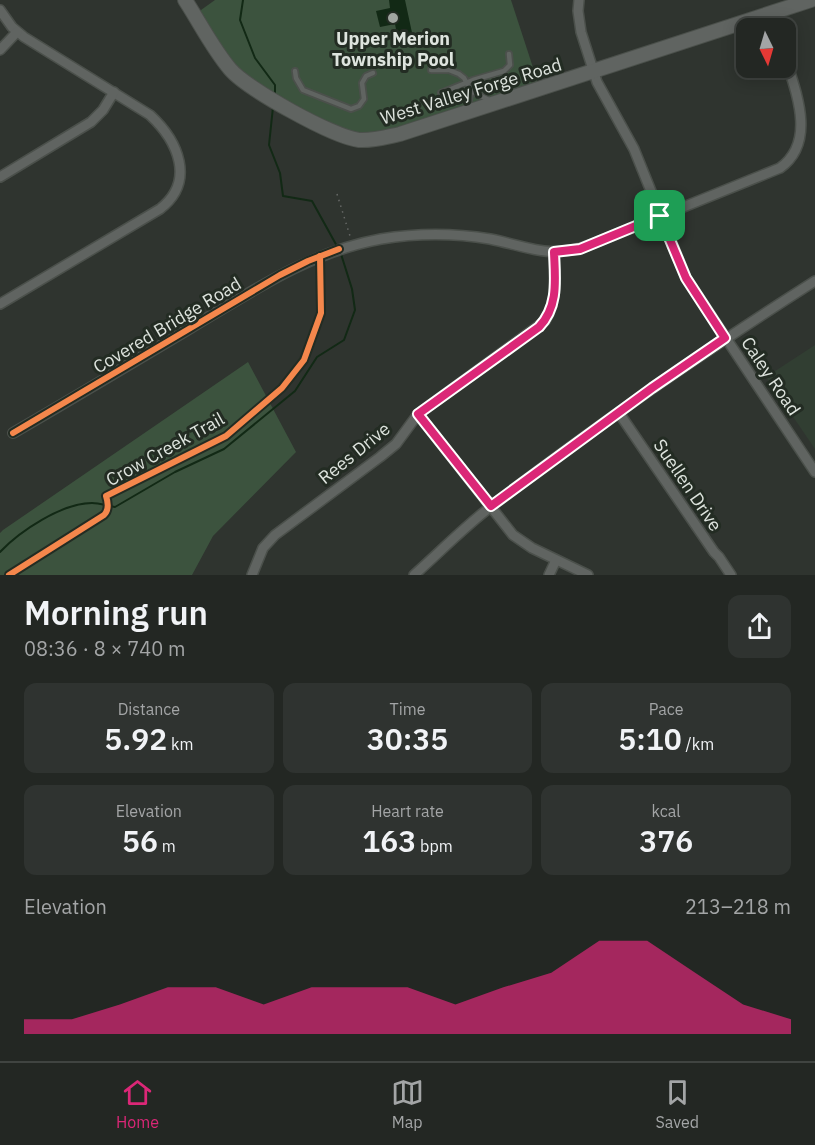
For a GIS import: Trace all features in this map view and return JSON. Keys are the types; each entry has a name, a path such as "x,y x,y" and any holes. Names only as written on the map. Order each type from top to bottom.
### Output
{"main road":[{"name":"West Valley Forge Road","path":"185,0 230,69 243,82 330,130 359,140 388,137 811,0"}],"street":[{"name":"Caley Road","path":"579,0 580,32 599,88 629,140 686,278 815,472"},
{"path":"0,10 17,32 150,115 170,139 180,163 175,193 160,209 0,304"},
{"path":"771,13 773,18"},
{"path":"0,50 17,32"},
{"name":"Covered Bridge Road","path":"13,434 280,275 336,250 396,237 443,235 490,239 536,251 554,252 580,249 775,170 794,158 803,142 805,123 791,78"},
{"path":"0,177 91,122 103,110 114,92"},
{"name":"Rees Drive","path":"252,575 262,548 275,535 396,444 418,414 545,321 555,296 554,252"},
{"path":"414,575 491,506 725,338 815,281"},
{"name":"Suellen Drive","path":"619,413 731,575"},
{"path":"418,414 513,535 532,548 588,575"},
{"path":"549,575 556,560"}],"lane":[{"path":"441,93 504,71 510,65 509,54"},
{"path":"431,70 449,70 459,74 471,91 497,103"},
{"path":"295,71 303,90 351,109 359,106 364,99 362,83 366,76 374,73"},
{"path":"465,113 470,102 471,91"}],"path":[{"path":"337,194 353,245"}],"shaded area":[{"path":"215,0 511,0 540,89 359,140 250,86 194,15"},
{"name":"Upper Merion Township Pool","path":"389,0 405,0 414,42 399,45 395,24 380,27 376,11 390,8"},
{"path":"815,345 815,449 766,377"},
{"path":"248,362 296,452 213,536 192,575 0,575 0,533 3,530"}],"waterway":[{"path":"243,0 240,20 255,58 275,85 275,96"},
{"path":"273,107 269,145 280,173 283,196 312,201 338,248"},
{"path":"0,552 30,527 55,513 80,504 98,503 115,507 175,472 224,449 295,391 317,357 344,340 355,310 352,289 341,254"}],"cycle path":[{"path":"13,433 280,275 339,249"},
{"name":"Crow Creek Trail","path":"9,575 104,515 108,506 106,496 226,436 282,388 304,360 321,313 320,256"}],"place":[{"name":"Upper Merion Township Pool","path":"393,18"}],"route":[{"path":"660,216 686,278 725,338 652,388 491,506 418,414 545,321 555,296 554,252 580,249 660,216"}]}
